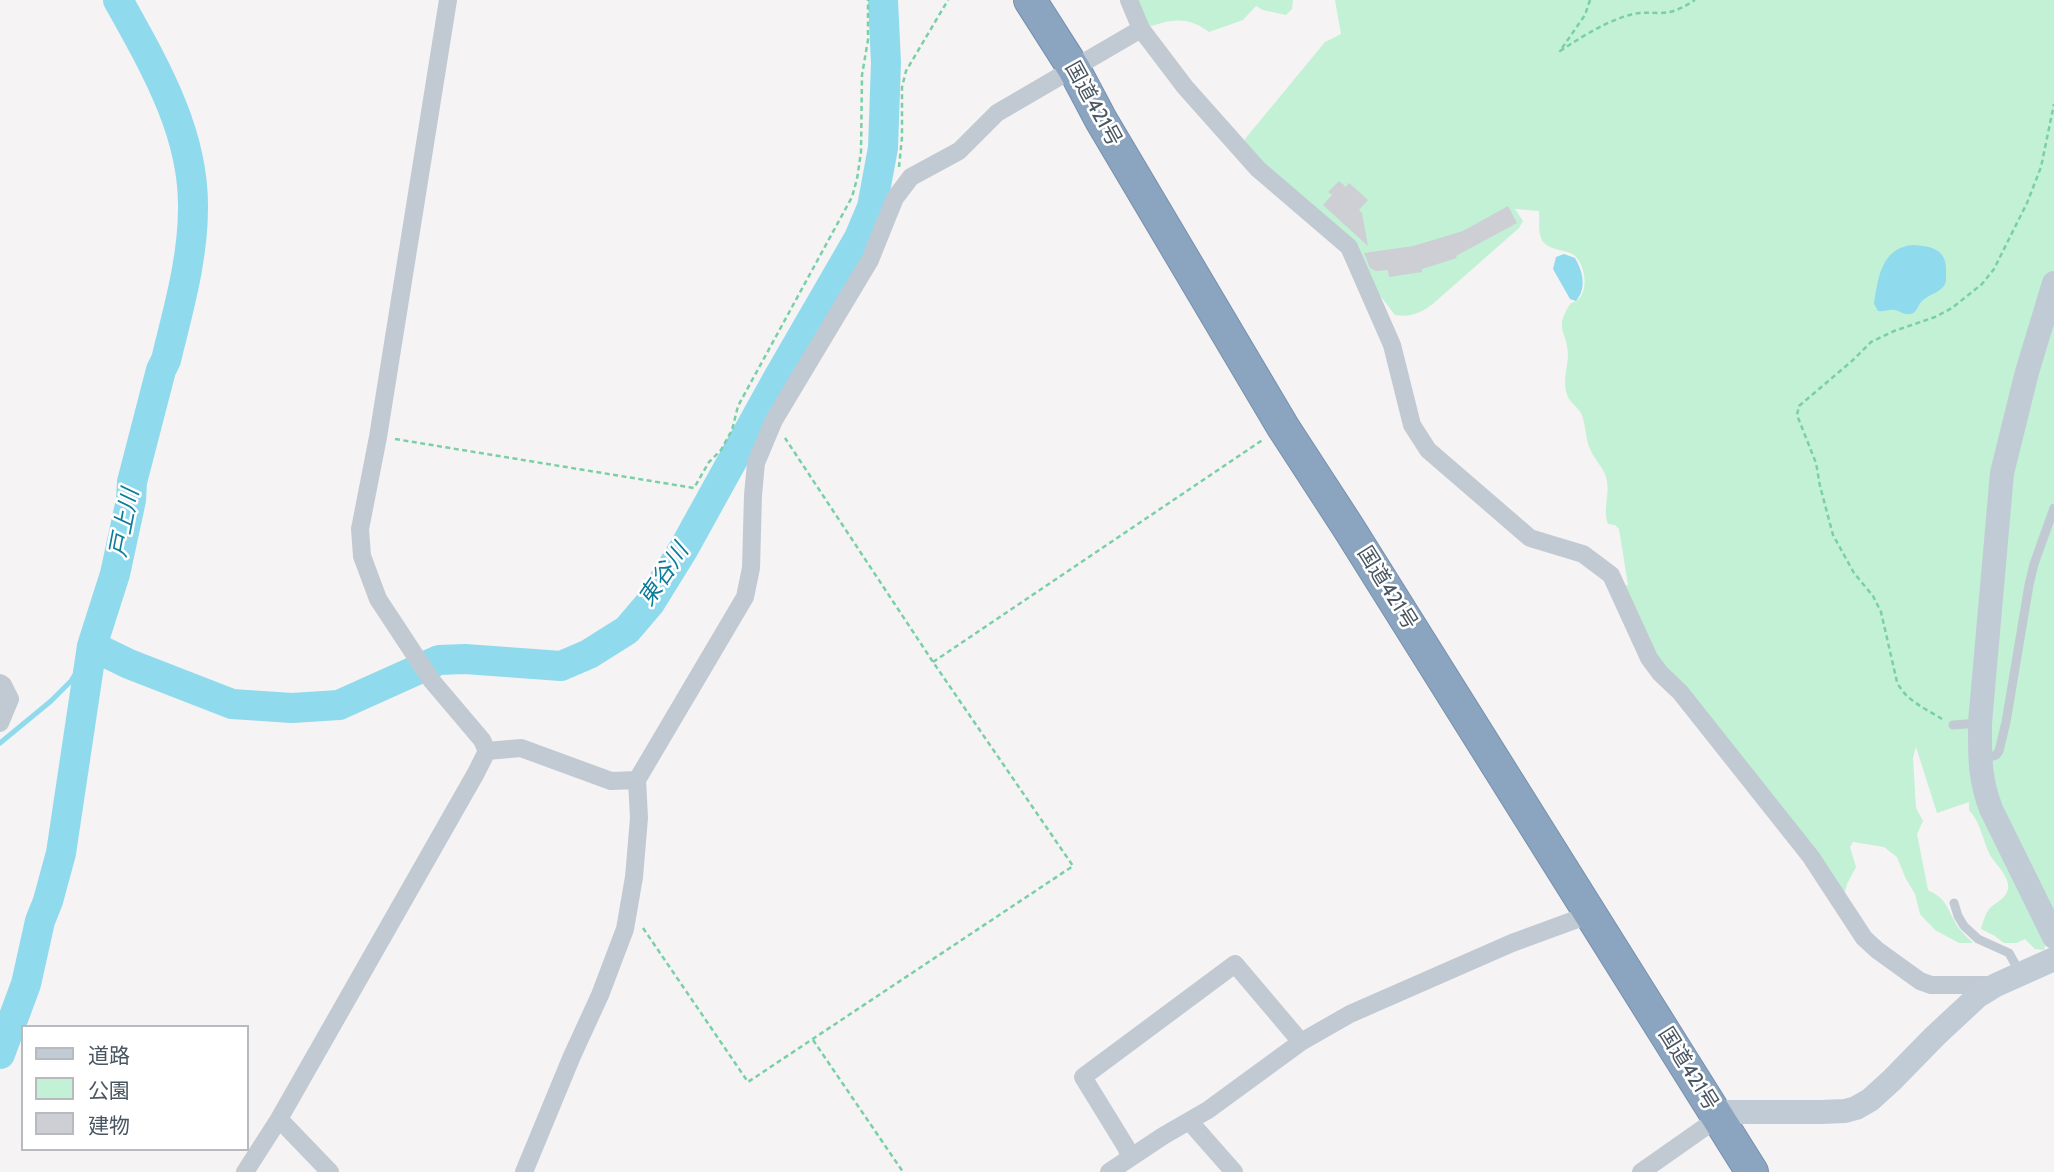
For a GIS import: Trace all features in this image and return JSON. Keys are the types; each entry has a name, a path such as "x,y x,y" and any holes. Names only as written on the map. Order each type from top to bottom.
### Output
{"highway":[{"name":"国道421号","path":"1030,0 1074,69 1101,120 1283,427 1752,1172"}],"street":[{"path":"448,0 378,436 360,529 362,556 378,599 432,681 482,740 487,751"},
{"path":"1129,0 1141,29 1185,87 1258,169 1349,247 1392,345 1412,425 1429,450 1530,538 1583,554 1611,575 1650,658 1660,673 1680,692 1811,857 1864,938 1920,981 1931,985 1996,985"},
{"path":"524,1172 600,995 625,929 639,818 637,780 745,597 751,568 756,463 774,420 870,260 895,198 911,177 959,150 997,113 1141,29"},
{"path":"2054,283 2027,372 2002,473 1979,761 1983,787 1991,808 2054,937"},
{"path":"0,683 10,699 0,723"},
{"path":"487,751 522,748 611,781 637,780"},
{"path":"245,1172 279,1118 487,751"},
{"path":"1109,1172 1190,1122 1301,1042 1350,1014 1512,943 1591,914"},
{"path":"1641,1172 1716,1115 1845,1111 1856,1108 1870,1100 1978,996 2054,958"},
{"path":"1130,1157 1083,1077 1235,964 1301,1042"},
{"path":"279,1118 330,1172"},
{"path":"1190,1122 1234,1172"}],"lane":[{"path":"1979,761 1996,755 1999,751 2029,585 2054,508"},
{"path":"1953,725 1980,723"},
{"path":"1954,903 1964,926 1979,939 2009,953 2021,974"}],"path":[{"path":"378,436 694,488 732,430 738,406 852,197 861,152 862,75 868,40 868,0"},
{"path":"895,198 902,137 902,87 906,71 948,0"},
{"path":"1590,0 1586,15 1560,51 1620,18 1635,13 1671,12 1695,0"},
{"path":"1953,725 1901,691 1881,612 1873,596 1854,573 1833,535 1816,463 1797,411 1799,406 1871,342 1935,317 1952,308 1982,284 1994,268 2027,203 2041,167 2054,104"},
{"path":"933,662 1283,427"},
{"path":"628,916 638,920 748,1082 1073,866 933,662 792,447"},
{"path":"813,1040 903,1172"}],"green space":[{"path":"1133,0 1293,0 1292,9 1286,15 1256,6 1243,20 1209,32 1188,21 1169,21 1145,27"},
{"path":"1335,0 2054,0 2054,918 2044,950 2035,949 2025,939 2017,943 2004,943 1981,929 1988,910 2007,892 2007,879 1990,855 1979,826 1969,810 1969,802 1937,813 1916,747 1913,758 1916,808 1923,821 1917,834 1928,890 1942,899 1958,926 1973,943 1959,943 1935,930 1920,914 1915,894 1897,857 1884,847 1853,842 1850,847 1856,867 1843,899 1664,671 1622,586 1628,585 1619,529 1608,524 1606,518 1606,477 1590,449 1581,413 1570,401 1566,391 1568,354 1562,324 1571,303 1581,296 1584,289 1582,267 1572,254 1544,243 1540,232 1539,211 1515,209 1523,221 1519,228 1430,306 1412,315 1395,315 1360,266 1245,146 1245,139 1325,42 1341,34"}],"water":[{"path":"1913,245 1926,246 1941,253 1946,264 1944,285 1923,300 1912,313 1906,314 1897,310 1878,311 1874,304 1883,266 1894,252"},
{"path":"1564,254 1575,258 1582,274 1582,291 1576,301 1570,299 1553,269 1556,257"}],"building":[{"path":"1339,181 1346,187 1349,183 1368,200 1359,210 1362,213 1368,246 1323,205 1332,195 1328,192"},
{"path":"1508,206 1517,223 1456,256 1457,258 1422,269 1422,272 1389,277 1388,270 1376,271 1370,268 1364,253 1413,246 1463,231"}],"waterway":[{"name":"戸上川","path":"0,1054 26,984 40,921 61,853 92,646 115,574 131,500 132,482 161,370 166,360 190,247 193,208 187,153 158,74 118,0"},
{"name":"東谷川","path":"92,646 129,664 232,704 292,708 339,705 439,660 465,659 561,666 589,654 627,630 650,603 684,548 859,238 872,207 883,148 886,63 883,0"},
{"path":"0,743 71,681 92,646"}]}
